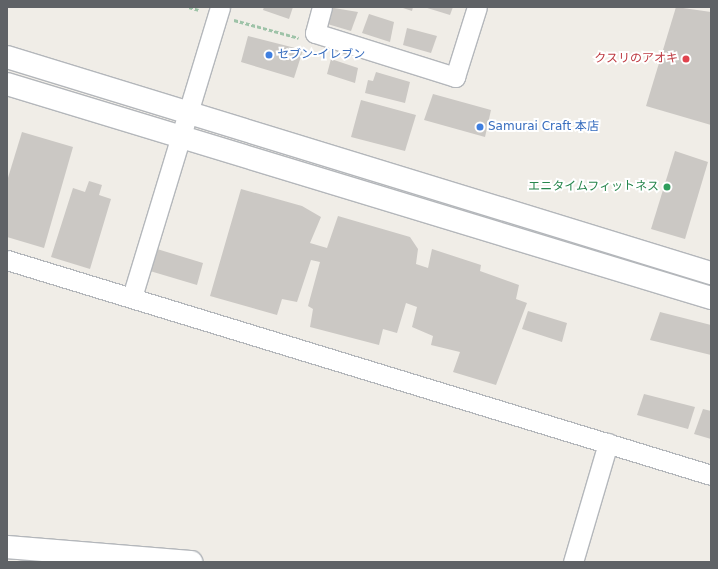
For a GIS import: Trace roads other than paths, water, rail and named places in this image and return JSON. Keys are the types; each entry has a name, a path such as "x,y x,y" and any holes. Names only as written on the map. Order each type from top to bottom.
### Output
{"street":[{"path":"322,7 315,33 455,77 477,7"},
{"path":"132,297 180,136 223,12"},
{"path":"7,57 711,273"},
{"path":"7,84 711,298"},
{"path":"7,260 711,474"},
{"path":"573,562 608,443"},
{"path":"7,547 47,556 191,562"}],"place":[{"name":"セブン-イレブン","path":"269,55"},
{"name":"クスリのアオキ","path":"686,59"},
{"name":"Samurai Craft 本店","path":"480,127"},
{"name":"エニタイムフィットネス","path":"667,187"}]}
